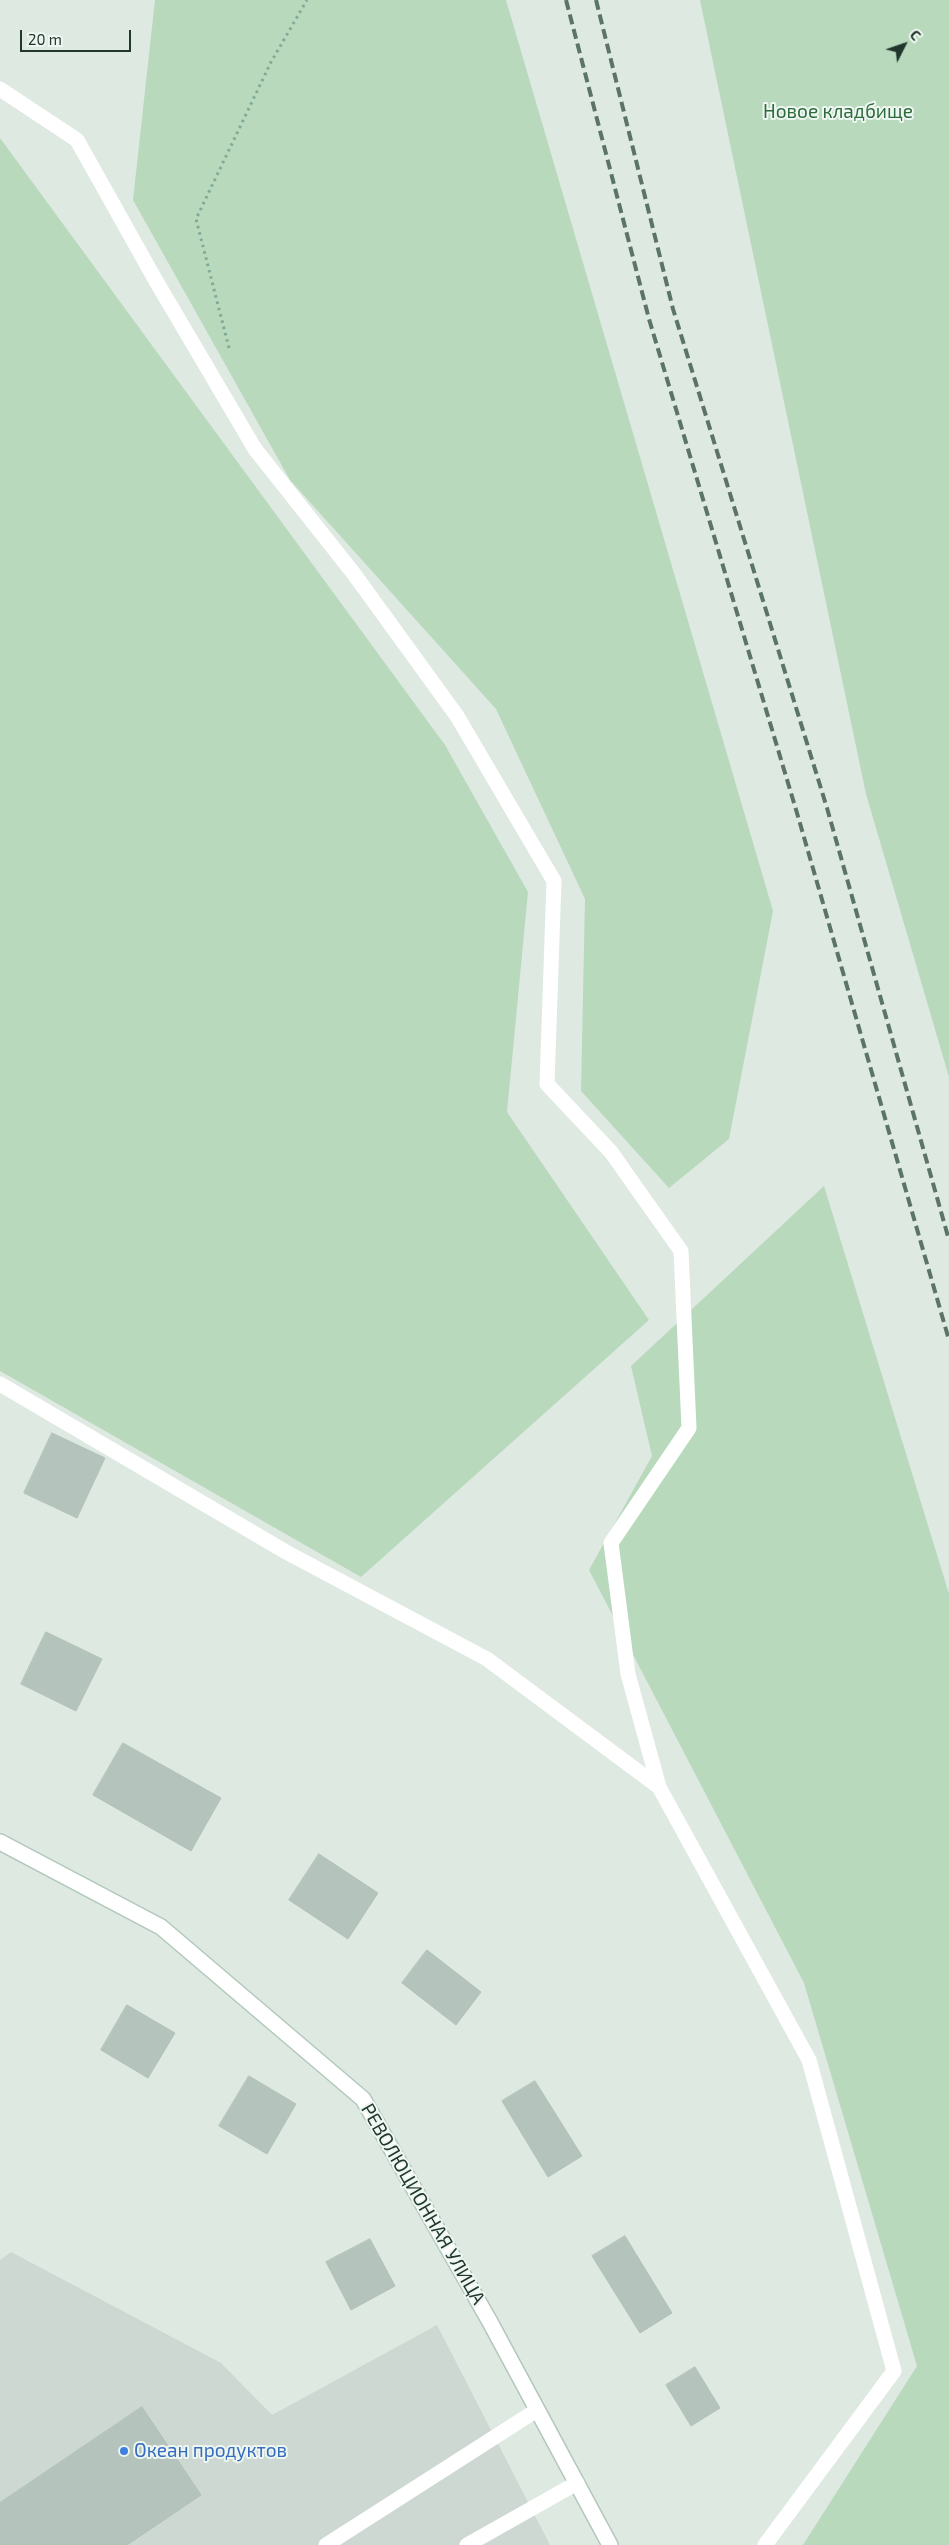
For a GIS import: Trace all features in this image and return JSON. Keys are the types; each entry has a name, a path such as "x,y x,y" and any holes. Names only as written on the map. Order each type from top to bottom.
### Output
{"main road":[{"path":"0,89 77,140 156,281 255,449 354,574 457,716 554,881 547,1084 611,1152 681,1251 689,1428 611,1543 628,1674 658,1787 809,2060 894,2371 765,2545"},
{"path":"0,1384 286,1552 487,1659 658,1787"},
{"name":"РЕВОЛЮЦИОННАЯ УЛИЦА","path":"0,1842 161,1927 364,2099 610,2545"},
{"path":"326,2545 537,2410"},
{"path":"467,2545 577,2483"}],"path":[{"path":"230,353 196,219 271,62 307,0"}],"shaded area":[{"path":"11,2252 221,2363 272,2415 437,2325 550,2545 0,2545 0,2260"}],"green space":[{"path":"155,0 506,0 773,911 729,1139 669,1188 581,1091 585,899 496,709 290,480 133,200"},
{"name":"Новое кладбище","path":"700,0 949,0 949,1077 866,794"},
{"path":"0,138 445,745 528,892 507,1112 649,1320 361,1577 0,1371"},
{"path":"824,1186 949,1594 949,2545 803,2545 917,2366 804,1983 589,1570 652,1456 631,1366"}],"building":[{"path":"52,1433 105,1458 77,1518 24,1493"},
{"path":"46,1632 102,1659 76,1711 21,1684"},
{"path":"123,1743 221,1798 191,1851 93,1795"},
{"path":"319,1854 378,1893 348,1939 289,1900"},
{"path":"427,1950 481,1992 456,2025 402,1983"},
{"path":"127,2005 175,2033 148,2078 101,2050"},
{"path":"249,2076 296,2104 267,2154 219,2126"},
{"path":"535,2081 582,2156 548,2177 502,2101"},
{"path":"625,2236 672,2313 640,2333 592,2256"},
{"path":"370,2239 395,2286 351,2310 326,2262"},
{"path":"695,2367 720,2408 691,2426 666,2385"},
{"name":"Океан продуктов","path":"142,2407 201,2495 127,2545 0,2545 0,2503"}],"railway":[{"path":"566,0 649,319 797,813 949,1340"},
{"path":"596,0 673,309 827,808 949,1240"}],"place":[{"name":"Океан продуктов","path":"124,2451"}]}
